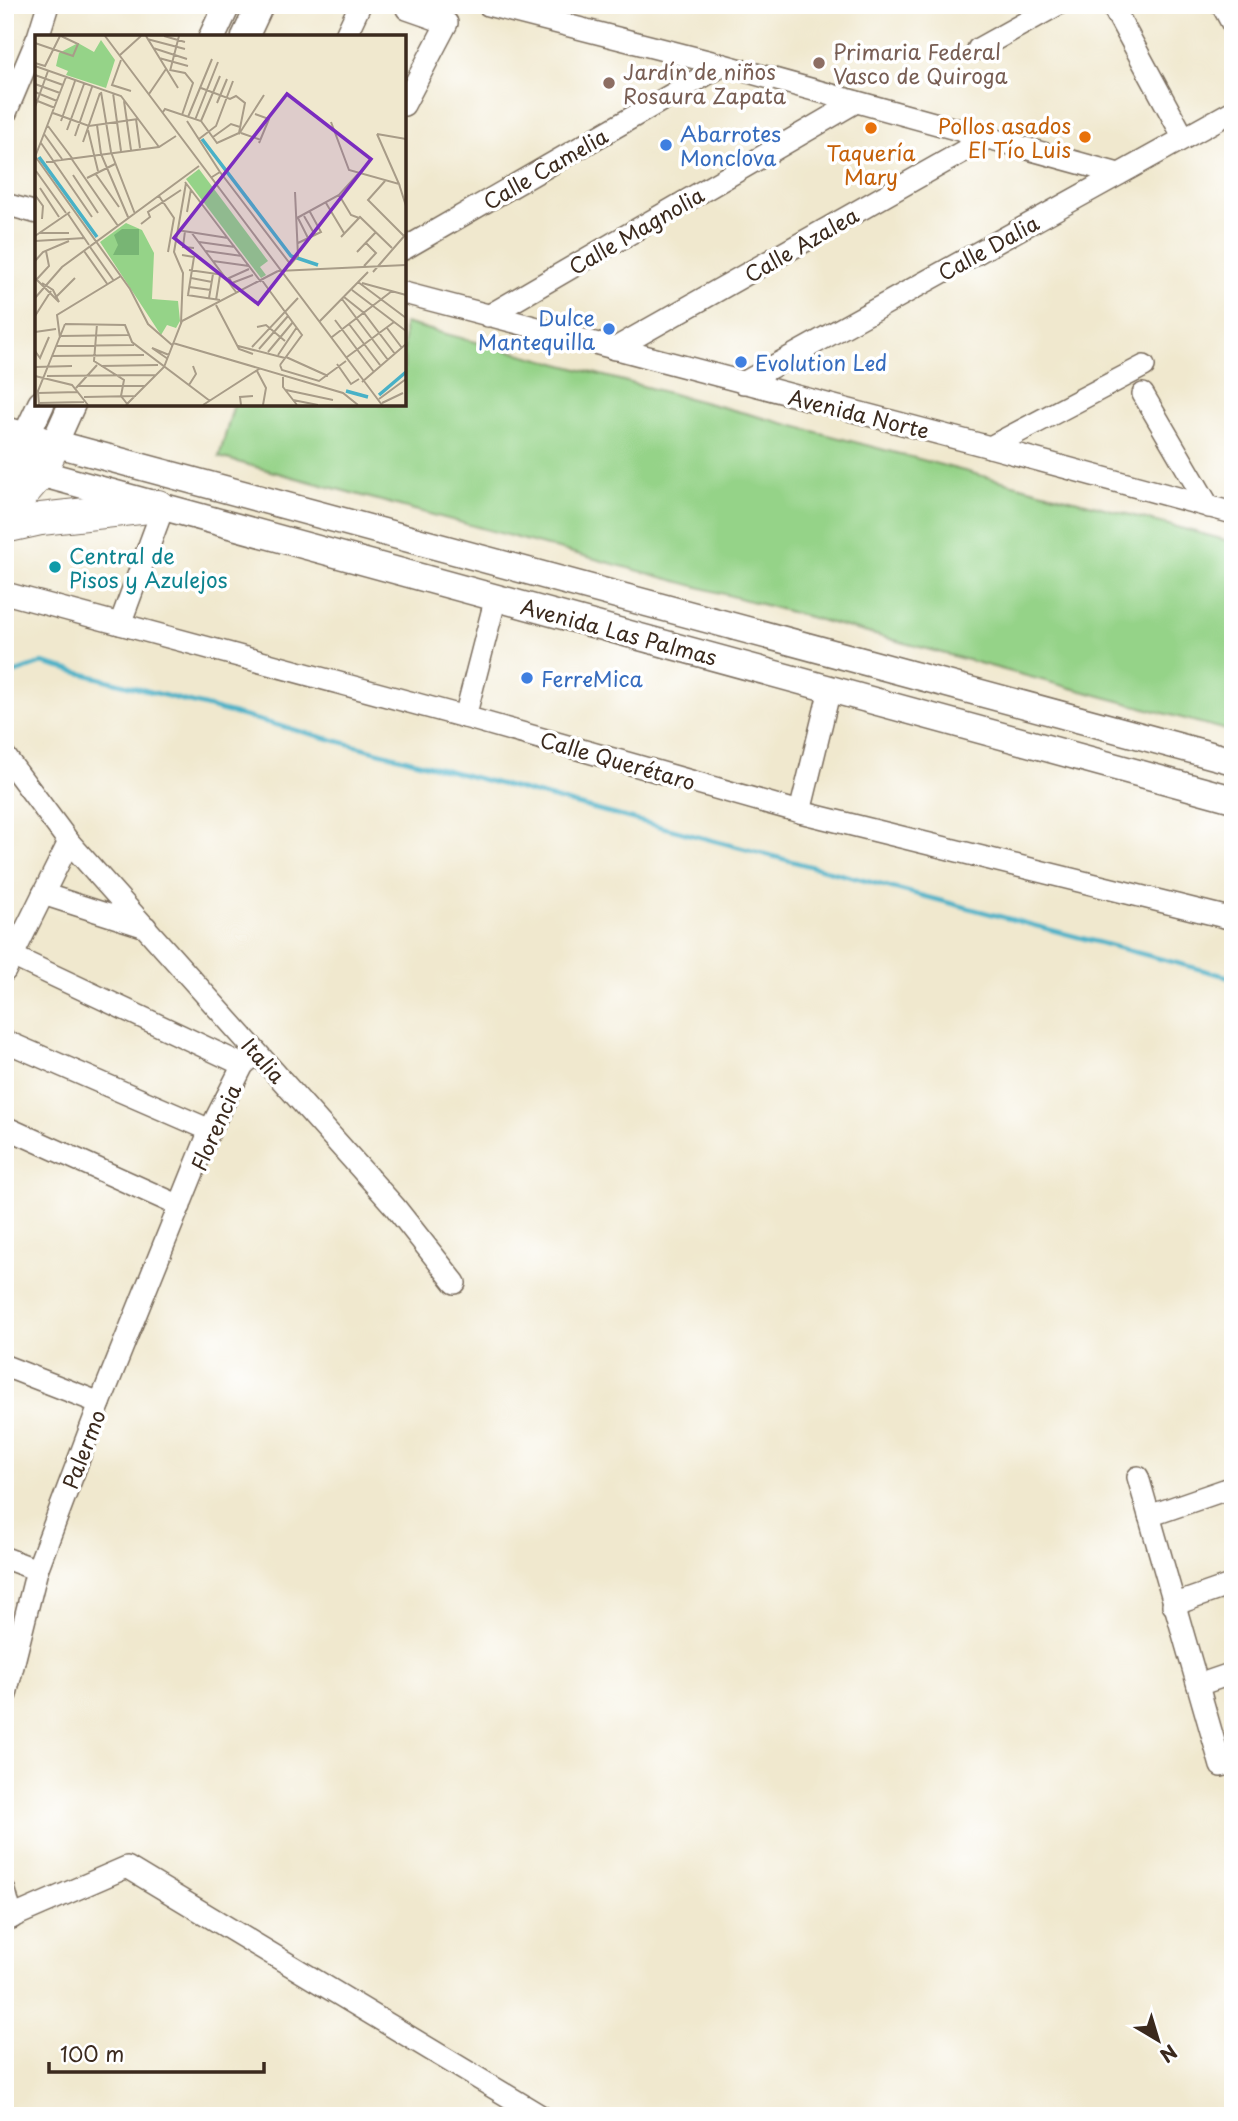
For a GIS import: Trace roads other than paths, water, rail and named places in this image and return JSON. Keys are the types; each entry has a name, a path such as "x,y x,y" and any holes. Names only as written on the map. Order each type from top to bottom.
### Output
{"highway":[{"path":"28,436 16,469 8,525 161,507"}],"main road":[{"path":"213,35 227,5"},
{"path":"246,35 260,5"},
{"path":"28,436 40,406"},
{"path":"28,436 69,406"},
{"name":"Avenida Las Palmas","path":"28,436 1233,761"},
{"name":"Avenida Las Palmas","path":"16,469 1233,799"}],"street":[{"path":"38,35 48,5"},
{"path":"346,35 360,5"},
{"path":"488,5 530,10 1119,174"},
{"path":"978,49 1057,5"},
{"path":"1112,5 1184,138"},
{"path":"1222,5 1233,24"},
{"path":"404,7 447,23 406,102"},
{"path":"5,115 35,43"},
{"name":"Calle Camelia","path":"406,248 723,65"},
{"name":"Calle Magnolia","path":"488,316 856,102"},
{"name":"Calle Dalia","path":"743,383 1233,111"},
{"name":"Calle Azalea","path":"614,349 987,138"},
{"path":"5,204 35,212"},
{"name":"Avenida Norte","path":"406,294 1233,513"},
{"path":"990,447 1144,366"},
{"path":"1143,394 1209,507"},
{"path":"120,624 161,507"},
{"name":"Calle Querétaro","path":"5,593 465,717 800,812 1233,919"},
{"path":"465,717 496,597"},
{"path":"800,812 830,689"},
{"name":"Italia","path":"5,756 69,842 148,928 250,1059 395,1207 455,1283"},
{"path":"69,842 9,964 250,1059"},
{"path":"43,894 148,928"},
{"path":"5,1041 210,1130"},
{"name":"Florencia","path":"180,1206 210,1130 250,1059"},
{"path":"5,1127 180,1206"},
{"name":"Palermo","path":"5,1698 37,1570 100,1403 180,1206"},
{"path":"5,1366 100,1403"},
{"path":"1138,1477 1221,1766 1233,1762"},
{"path":"1149,1516 1233,1487"},
{"path":"5,1558 37,1570"},
{"path":"1173,1605 1233,1584"},
{"path":"1198,1685 1233,1673"},
{"path":"5,1891 9,1919 127,1867 541,2116"}],"waterway":[{"path":"5,676 42,663 1233,978"}],"place":[{"name":"Primaria Federal Vasco de Quiroga","path":"819,63"},
{"name":"Jardín de niños Rosaura Zapata","path":"609,83"},
{"name":"Taquería Mary","path":"871,128"},
{"name":"Pollos asados El Tío Luis","path":"1085,137"},
{"name":"Abarrotes Monclova","path":"666,145"},
{"name":"Dulce Mantequilla","path":"609,329"},
{"name":"Evolution Led","path":"741,362"},
{"name":"Central de Pisos y Azulejos","path":"55,567"},
{"name":"FerreMica","path":"527,678"}]}
